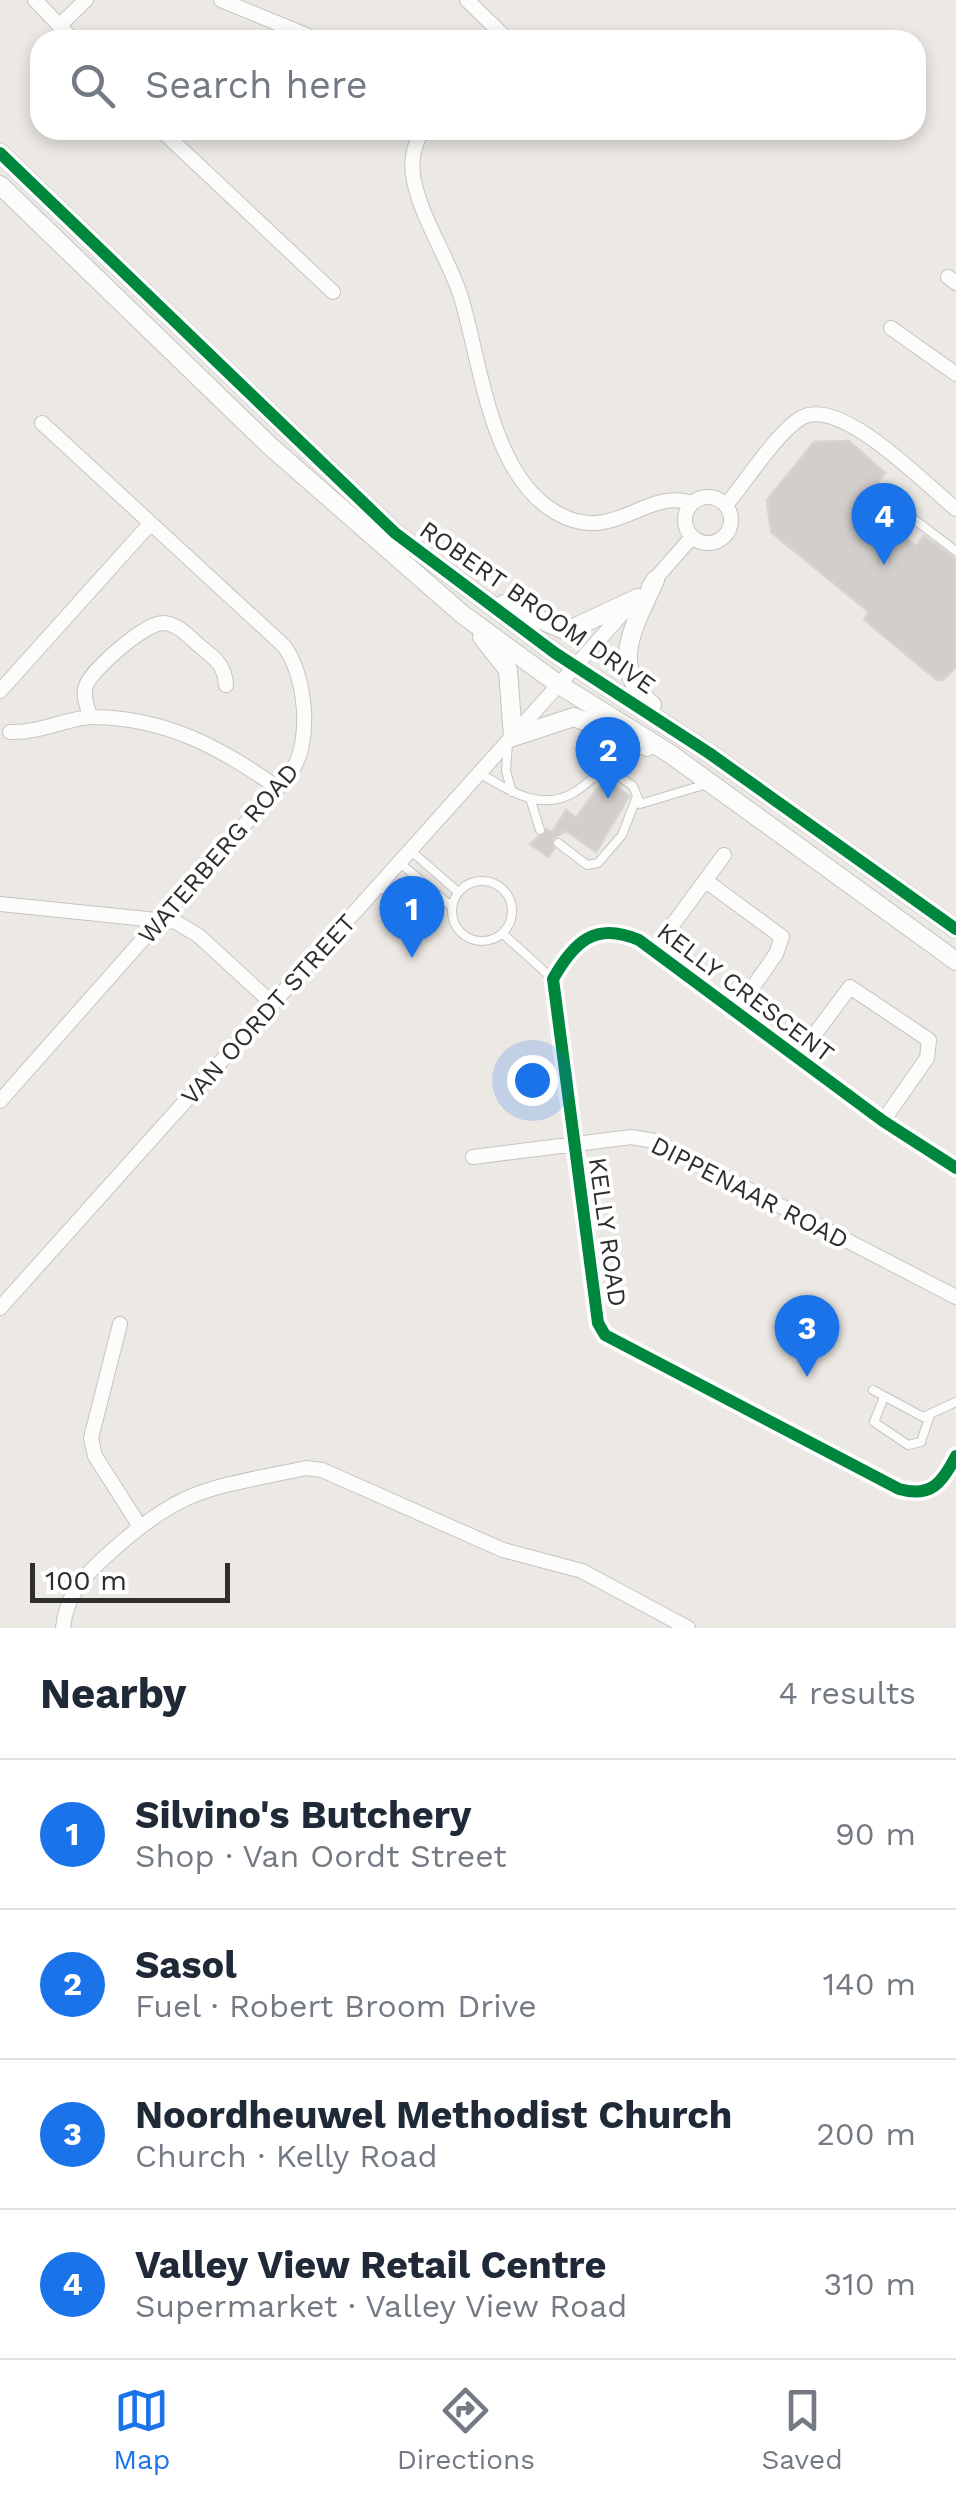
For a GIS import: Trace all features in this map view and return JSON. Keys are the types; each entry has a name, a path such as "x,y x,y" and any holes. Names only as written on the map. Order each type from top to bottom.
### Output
{"street":[{"path":"35,0 63,30"},
{"path":"59,26 86,0"},
{"path":"221,0 294,30"},
{"path":"467,0 498,30"},
{"path":"173,140 334,292"},
{"path":"419,140 412,158 414,182 460,294 497,432 532,492 565,518 590,522 632,517 664,498 692,502 714,497 726,505 732,519 727,534 714,542 692,537 685,524 692,502"},
{"name":"ROBERT BROOM DRIVE","path":"0,154 351,492 458,582 709,753 956,929"},
{"name":"ROBERT BROOM DRIVE","path":"0,185 270,446 462,614 558,684 669,754 956,960"},
{"path":"891,328 956,374"},
{"path":"726,505 798,420 819,414 852,424 956,509"},
{"name":"WATERBERG ROAD","path":"0,1101 278,788 302,750 300,691 289,652 42,423"},
{"path":"0,691 149,524"},
{"name":"VAN OORDT STREET","path":"0,1308 692,537"},
{"path":"655,580 629,642 631,682 647,702 709,753"},
{"path":"458,582 564,631 638,598"},
{"path":"462,614 508,670 510,740 574,717 669,754"},
{"path":"90,717 84,691 90,679 138,633 157,624 180,630 210,654 222,666 226,685"},
{"path":"10,732 45,730 90,717 188,732 278,788"},
{"path":"654,950 724,855"},
{"path":"706,881 782,938 776,954 736,1011"},
{"path":"0,904 162,919 199,936 273,1004"},
{"name":"KELLY CRESCENT","path":"553,979 568,951 594,934 626,934 654,950 797,1058 951,1165"},
{"path":"553,979 574,1144"},
{"path":"797,1058 850,988 930,1040 927,1058 883,1120"},
{"name":"DIPPENAAR ROAD","path":"473,1157 631,1138 655,1141 956,1297"},
{"name":"KELLY ROAD","path":"574,1144 598,1323 609,1338 899,1489 930,1490 944,1478 956,1456"},
{"path":"951,1165 956,1147"},
{"path":"120,1324 91,1438 95,1456 139,1525"},
{"path":"62,1628 68,1603 82,1578 139,1525 178,1499 210,1487 314,1468 503,1550 582,1571 688,1628"}],"lane":[{"path":"886,498 955,548"},
{"path":"510,740 506,770 512,792"},
{"path":"479,773 531,801 571,794 607,768 634,786 636,799 622,835 598,863 587,865 558,843"},
{"path":"636,799 641,804 707,784"},
{"path":"531,801 540,830"},
{"path":"410,850 458,892"},
{"path":"400,862 452,906"},
{"path":"479,881 505,891 512,908 503,934 486,942 468,938 454,925 452,906 458,892 479,881"},
{"path":"373,892 401,883 426,885"},
{"path":"503,934 553,979"},
{"path":"874,1390 916,1416 930,1415 956,1402"},
{"path":"884,1397 874,1422 908,1445 922,1442 930,1415"}],"building":[{"path":"849,441 885,473 866,499 881,512 878,516 916,546 924,536 956,559 956,667 943,680 937,680 874,628 864,619 869,612 771,532 767,500 814,442"},
{"path":"605,778 629,796 596,852 566,831 552,839 554,849 548,857 530,844 547,829 552,832 566,810 576,818"}],"cycle path":[{"path":"0,153 395,533 555,653 709,753 956,929"},
{"path":"956,1168 883,1121 639,940 610,933 587,938 569,955 553,979 598,1323 605,1335 899,1489 919,1491 934,1486 956,1456"}],"place":[{"name":"Valley View Retail Centre","path":"884,565"},
{"name":"Sasol","path":"608,799"},
{"name":"Silvino's Butchery","path":"412,958"},
{"name":"Noordheuwel Methodist Church","path":"807,1377"}]}
